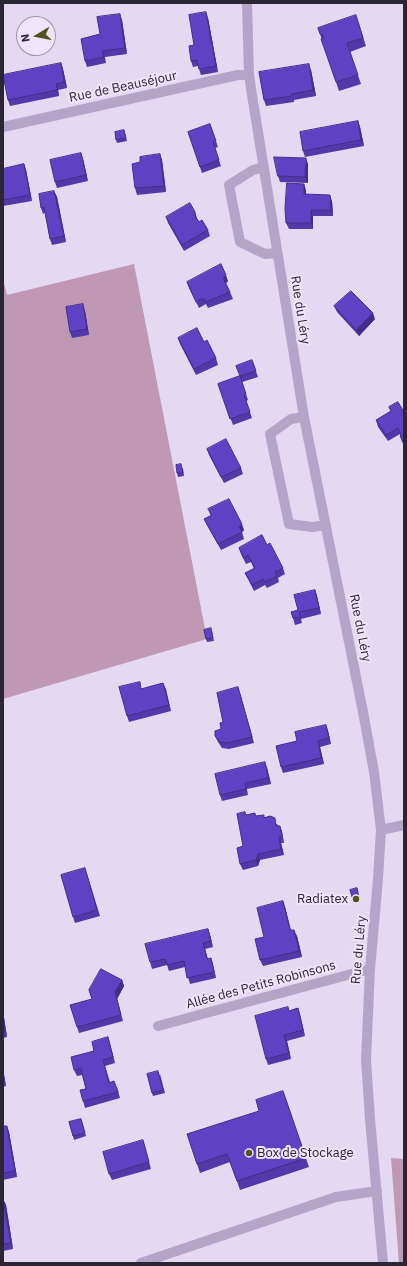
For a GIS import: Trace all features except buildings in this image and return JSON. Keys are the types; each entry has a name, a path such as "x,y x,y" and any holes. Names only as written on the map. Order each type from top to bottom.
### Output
{"street":[{"name":"Rue du Léry","path":"247,3 249,75 277,253 304,416 374,772 381,830 370,969 366,1060 383,1263"},
{"name":"Rue de Beauséjour","path":"3,127 238,75 249,75"},
{"path":"264,167 253,170 229,184 240,242 265,254 277,253"},
{"path":"304,416 291,419 270,434 289,524 313,527 326,525"},
{"path":"381,830 404,825"},
{"name":"Allée des Petits Robinsons","path":"158,1026 370,969"},
{"path":"141,1263 336,1197 377,1191"}],"shaded area":[{"path":"134,264 207,639 3,699 3,279 7,295"},
{"path":"391,1158 404,1159 404,1263 399,1263"}],"place":[{"name":"Radiatex","path":"356,899"},
{"name":"Box de Stockage","path":"249,1153"}]}
